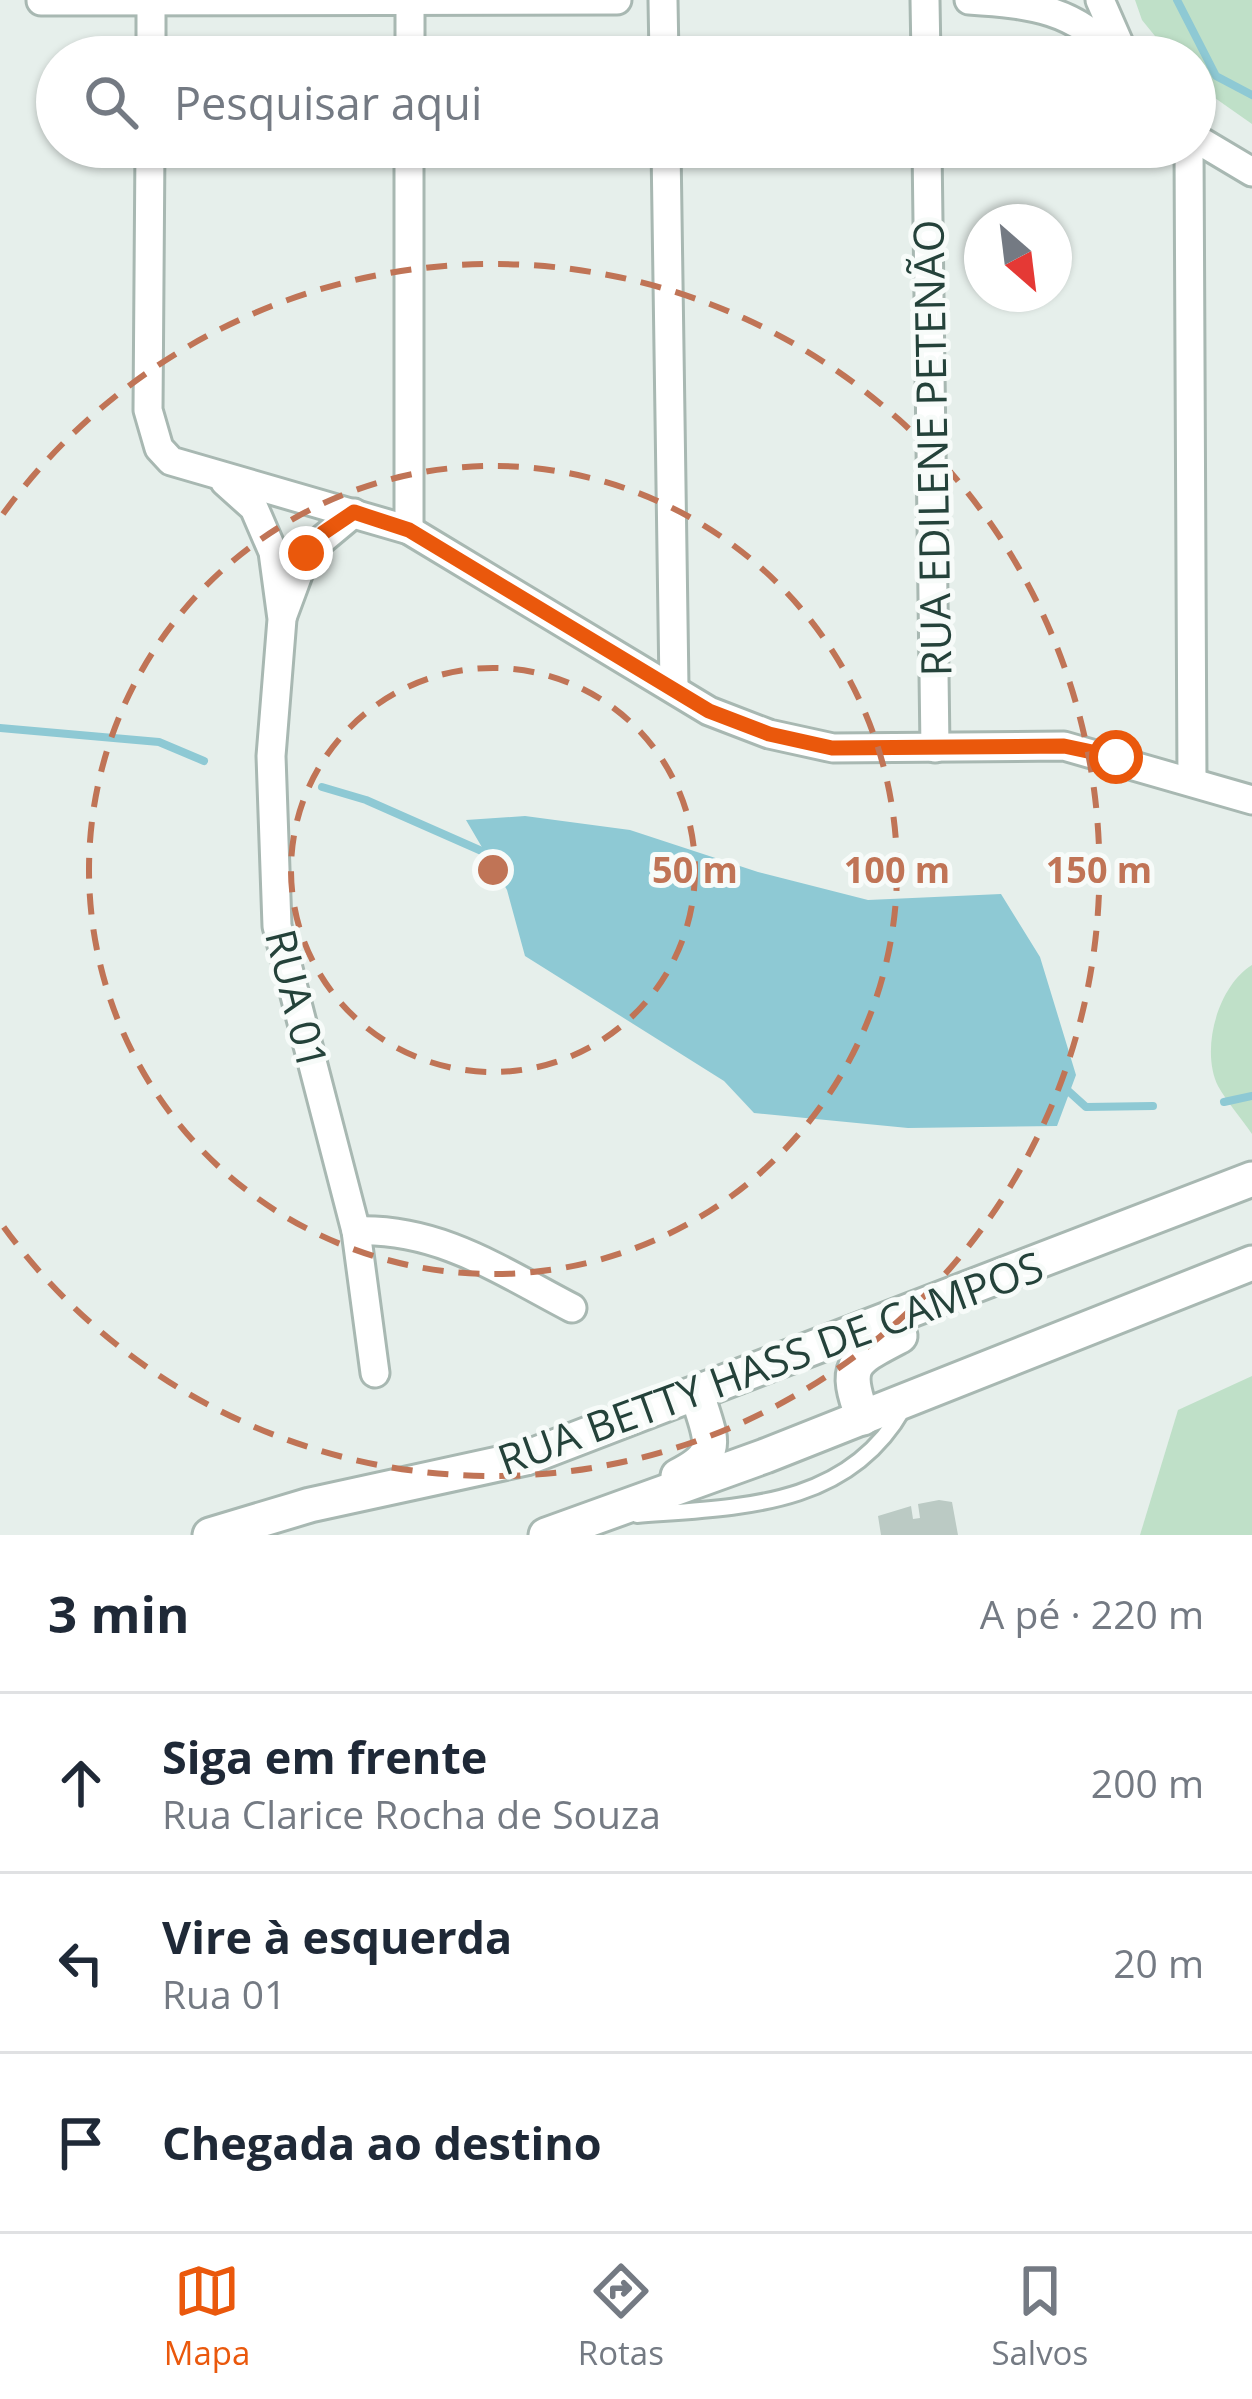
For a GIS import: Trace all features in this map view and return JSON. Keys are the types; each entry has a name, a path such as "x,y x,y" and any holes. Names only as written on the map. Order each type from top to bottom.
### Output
{"street":[{"path":"40,1 151,5 617,0"},
{"path":"663,0 664,36"},
{"path":"925,0 926,36"},
{"path":"973,0 1054,9 1079,20 1097,36"},
{"path":"1100,0 1113,36"},
{"path":"410,1 410,36"},
{"path":"151,5 151,36"},
{"path":"1216,151 1252,172"},
{"path":"150,168 148,410 159,448 179,465 409,530 709,711 769,734 832,748 1064,746 1252,800"},
{"path":"409,530 410,168"},
{"path":"666,168 674,687"},
{"name":"RUA EDILENE PETENÃO","path":"927,168 935,748"},
{"path":"1189,168 1192,782"},
{"name":"RUA 01","path":"218,475 254,508 266,528 282,620 271,756 277,926 356,1231 375,1373"},
{"name":"RUA 01","path":"282,620 306,553 323,533 354,512"},
{"name":"RUA BETTY HASS DE CAMPOS","path":"209,1535 310,1505 526,1458 1252,1179"},
{"path":"356,1231 386,1230 443,1240 572,1308"},
{"name":"RUA BETTY HASS DE CAMPOS","path":"546,1535 863,1418 1252,1264"},
{"path":"863,1418 851,1387 852,1370 861,1357 1024,1270"},
{"path":"596,1519 706,1462 711,1451 697,1393"}],"lane":[{"path":"596,1519 717,1509 784,1497 836,1480 871,1456 908,1400"}],"green space":[{"path":"1135,0 1252,0 1252,124 1216,99 1216,36 1155,36"},
{"path":"1252,965 1252,1134 1218,1086 1211,1054 1222,1003"},
{"path":"1252,1376 1252,1535 1140,1535 1178,1410"}],"water":[{"path":"525,816 630,830 758,872 868,900 1001,894 1040,957 1076,1075 1057,1126 908,1128 754,1113 724,1081 525,956 507,890 466,820"}],"building":[{"path":"952,1502 958,1535 881,1535 878,1516 911,1506 913,1519 920,1518 918,1504"}],"waterway":[{"path":"1177,0 1195,36"},
{"path":"1216,76 1252,95"},
{"path":"0,728 159,742 204,761"},
{"path":"322,787 366,800 493,856"},
{"path":"1065,1088 1086,1107 1153,1106"},
{"path":"1224,1102 1252,1096"}],"route":[{"path":"306,553 323,533 354,512 409,530 709,711 769,734 832,748 1064,746 1116,757"}]}
